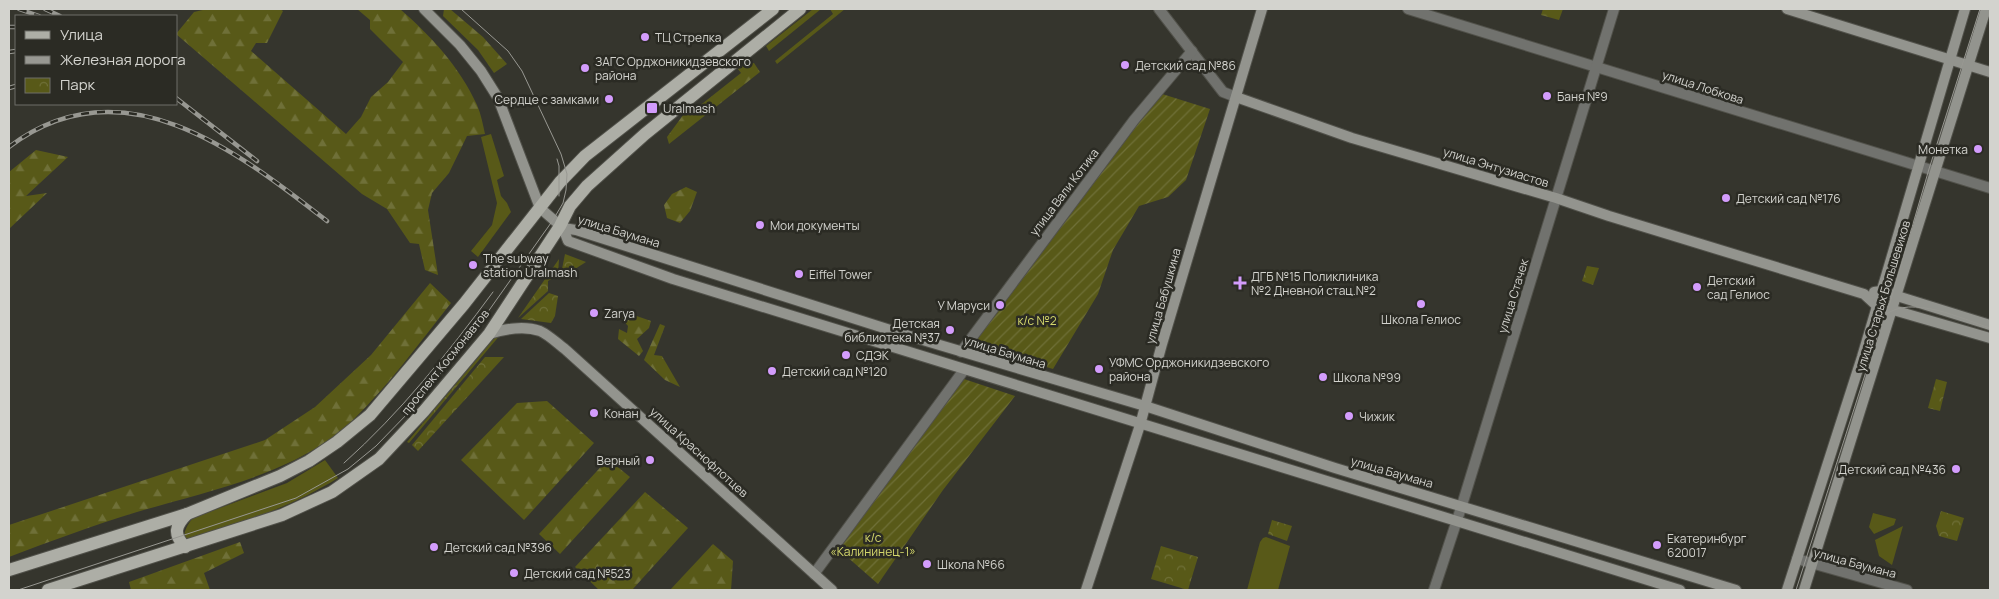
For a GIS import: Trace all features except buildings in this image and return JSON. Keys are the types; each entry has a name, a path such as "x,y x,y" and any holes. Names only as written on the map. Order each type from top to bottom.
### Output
{"main road":[{"path":"424,9 460,45 481,70 498,98 540,208 562,227"},
{"name":"проспект Космонавтов","path":"9,570 187,514 280,476 309,461 337,442 370,415 464,304 560,182 585,156 773,9"},
{"name":"проспект Космонавтов","path":"48,590 282,515 332,492 379,459 424,411 489,334 562,227 570,206 587,186 610,163 800,9"},
{"name":"улица Бабушкина","path":"1086,590 1140,425 1262,9"},
{"path":"1787,9 1950,58 1990,72"},
{"name":"улица Старых Большевиков","path":"1787,590 1851,394 1965,9"},
{"name":"улица Старых Большевиков","path":"1804,590 1986,9"},
{"name":"улица Энтузиастов","path":"1236,97 1352,138 1556,198 1864,294"},
{"name":"улица Баумана","path":"562,227 962,352 1145,406 1335,468 1462,505 1736,590"},
{"name":"улица Баумана","path":"562,227 568,242 673,279 1140,425 1680,590"},
{"path":"1864,294 1881,291 1990,325"},
{"path":"1864,294 1876,305 1990,338"},
{"name":"улица Краснофлотцев","path":"489,334 507,328 522,328 540,332 578,360 832,590"},
{"path":"185,547 177,538 176,532 180,520 187,514"}],"street":[{"name":"улица Энтузиастов","path":"1159,9 1223,92 1236,97"},
{"name":"улица Лобкова","path":"1408,9 1990,188"},
{"name":"улица Стачек","path":"1434,590 1462,505 1614,9"},
{"name":"улица Вали Котика","path":"962,352 1134,120 1192,52"},
{"path":"814,574 964,370"},
{"name":"улица Баумана","path":"1797,559 1906,590"}],"green space":[{"path":"207,9 280,9 283,11 267,43 256,43 251,51 346,134 361,117 371,97 388,82 403,62 370,29 370,20 357,9 400,9 443,52 470,91 478,108 485,134 467,136 449,173 432,193 428,210 438,275 425,270 419,244 410,243 387,209 362,194 178,36 178,32 194,12"},
{"path":"444,9 450,9 483,37 507,64 494,73 478,50 443,16"},
{"path":"813,9 821,9 769,51 766,46"},
{"path":"830,9 845,9 777,64 775,61 833,14"},
{"path":"1543,9 1563,9 1559,20 1541,15"},
{"path":"754,63 760,72 669,144 667,137 689,107 693,111 741,73 738,69 746,64"},
{"name":"к/с №2","path":"1159,93 1210,109 1186,180 1168,197 1139,206 1113,250 1098,294 1053,369 972,345"},
{"path":"491,134 504,176 497,180 501,196 511,212 478,257 471,251 492,225 497,203 481,137"},
{"path":"36,150 68,157 26,196 47,193 9,229 9,172"},
{"path":"686,187 697,192 690,211 680,223 667,218 664,205 672,194"},
{"path":"565,254 586,262 564,276 561,274"},
{"path":"559,259 558,275 548,281 548,291 518,318"},
{"path":"1587,266 1599,268 1593,285 1582,281"},
{"path":"430,283 451,303 380,392 354,419 332,438 307,454 252,478 121,517 9,557 9,525 265,440 315,407 371,355"},
{"path":"549,293 558,296 555,316 551,323 521,319"},
{"path":"628,313 651,321 649,328 637,339 643,351 639,356 618,339 619,329 627,333 628,326 621,318"},
{"path":"660,324 665,326 654,355 662,356 680,387 665,380 644,360"},
{"path":"501,334 409,443 407,442 497,335"},
{"path":"485,357 504,357 418,451 412,445"},
{"name":"к/с «Калининец-1»","path":"964,379 1015,396 943,490 878,584 837,548"},
{"path":"1936,379 1947,382 1940,411 1928,408"},
{"path":"547,401 594,443 524,520 461,460 517,403"},
{"path":"608,459 630,477 560,554 539,534"},
{"path":"325,460 338,478 302,498 265,514 189,541 184,540 186,528 193,518 287,483"},
{"path":"645,492 688,528 632,590 599,590 575,567"},
{"path":"1941,511 1964,518 1957,541 1939,536 1936,526"},
{"path":"1873,513 1896,519 1894,525 1874,534 1869,527"},
{"path":"1272,520 1292,526 1287,541 1268,534"},
{"path":"1903,526 1892,565 1879,556 1875,540"},
{"path":"1266,537 1290,546 1278,590 1247,590 1260,542"},
{"path":"240,542 244,553 204,573 210,590 131,590 129,582"},
{"path":"713,544 733,561 731,590 670,590"},
{"path":"1161,546 1198,557 1188,590 1151,579"}],"tram line":[{"path":"18,590 296,498 348,469 376,446 410,411 468,340 553,220 563,203 567,174 561,154 522,71 508,51 461,9"},
{"path":"1796,590 1879,331 1890,303 1929,169 1980,9"},
{"path":"557,159 559,166 559,196"},
{"path":"344,463 385,424 423,382 493,292"},
{"path":"1885,315 1896,309 1909,307 1923,308 1952,314 1990,328"}],"railway":[{"path":"19,9 36,15"},
{"path":"45,9 58,15"},
{"path":"9,27 15,27"},
{"path":"9,52 15,51"},
{"path":"9,88 15,86"},
{"path":"178,100 257,161"},
{"path":"9,147 51,123 94,112 136,114 177,126 217,144 255,168 327,221"}],"place":[{"name":"ТЦ Стрелка","path":"645,37"},
{"name":"Детский сад №86","path":"1125,65"},
{"name":"ЗАГС Орджоникидзевского района","path":"585,68"},
{"name":"Баня №9","path":"1547,96"},
{"name":"Сердце с замками","path":"609,99"},
{"name":"Uralmash","path":"652,108"},
{"name":"Монетка","path":"1978,149"},
{"name":"Детский сад №176","path":"1726,198"},
{"name":"Мои документы","path":"760,225"},
{"name":"The subway station Uralmash","path":"473,265"},
{"name":"Eiffel Tower","path":"799,274"},
{"name":"ДГБ №15 Поликлиника №2 Дневной стац.№2","path":"1240,283"},
{"name":"Детский сад Гелиос","path":"1697,287"},
{"name":"Школа Гелиос","path":"1421,304"},
{"name":"У Маруси","path":"1000,305"},
{"name":"Zarya","path":"594,313"},
{"name":"Детская библиотека №37","path":"950,330"},
{"name":"СДЭК","path":"846,355"},
{"name":"УФМС Орджоникидзевского района","path":"1099,369"},
{"name":"Детский сад №120","path":"772,371"},
{"name":"Школа №99","path":"1323,377"},
{"name":"Конан","path":"594,413"},
{"name":"Чижик","path":"1349,416"},
{"name":"Верный","path":"650,460"},
{"name":"Детский сад №436","path":"1956,469"},
{"name":"Екатеринбург 620017","path":"1657,545"},
{"name":"Детский сад №396","path":"434,547"},
{"name":"Школа №66","path":"927,564"},
{"name":"Детский сад №523","path":"514,573"}]}
